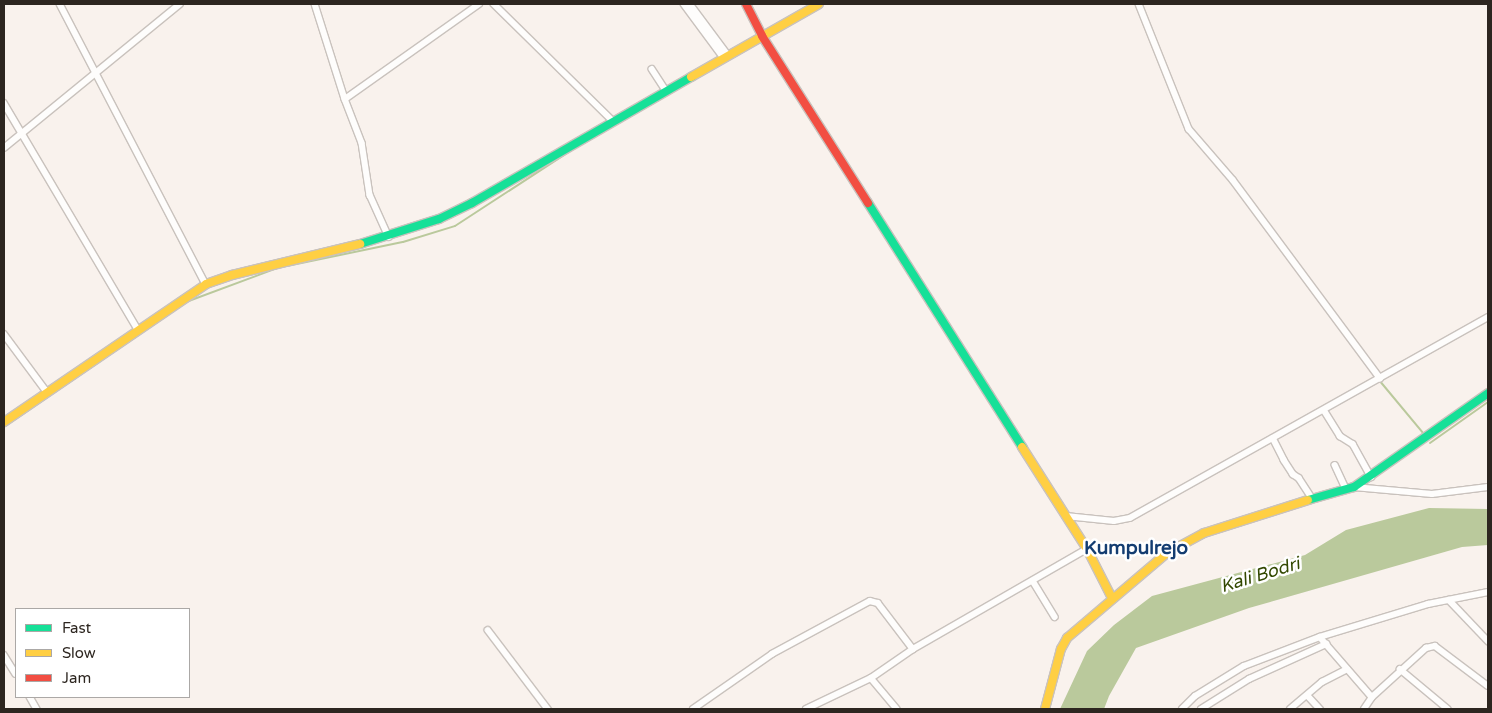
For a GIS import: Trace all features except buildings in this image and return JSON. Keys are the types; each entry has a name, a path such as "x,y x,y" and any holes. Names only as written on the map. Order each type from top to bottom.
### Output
{"street":[{"path":"60,4 206,284"},
{"path":"4,148 180,4"},
{"path":"315,4 345,98 362,143 370,195 389,237"},
{"path":"345,98 479,4"},
{"path":"494,4 613,121"},
{"path":"684,4 726,57"},
{"path":"690,4 726,57"},
{"path":"746,4 766,41 1087,549 1112,598"},
{"path":"4,422 206,284 232,275 389,237 439,219 472,203 726,57 766,41 819,4"},
{"path":"1138,4 1189,129 1233,180 1380,378"},
{"path":"652,69 667,92"},
{"path":"4,103 138,330"},
{"path":"1066,516 1114,521 1130,518 1488,316"},
{"path":"4,334 47,392"},
{"path":"1045,709 1064,643 1078,627 1167,553 1192,538 1312,498 1350,488 1371,478 1488,393"},
{"path":"1324,410 1340,436 1353,444 1371,478"},
{"path":"1273,438 1293,474 1299,478 1312,498"},
{"path":"1336,465 1350,488"},
{"path":"1350,488 1432,494 1488,488"},
{"path":"806,709 816,707 871,678 913,649 1087,549"},
{"path":"1033,580 1055,617"},
{"path":"1185,708 1195,696 1244,666 1320,637 1428,604 1488,592"},
{"path":"1449,600 1488,641"},
{"path":"693,709 772,654 870,601 878,603 913,649"},
{"path":"488,630 548,709"},
{"path":"1320,637 1372,697"},
{"path":"1201,709 1249,679 1326,644"},
{"path":"1364,709 1372,697 1400,669 1426,648 1435,646 1488,686"},
{"path":"4,655 15,672"},
{"path":"1290,709 1308,696 1322,682 1347,669"},
{"path":"1400,669 1448,709"},
{"path":"871,678 897,709"},
{"path":"1308,696 1320,709"},
{"path":"31,698 37,709"}],"water":[{"name":"Kali Bodri","path":"1429,508 1488,509 1488,545 1462,547 1249,608 1136,648 1109,696 1104,709 1060,709 1087,651 1114,625 1152,596 1305,555 1346,530"}],"waterway":[{"path":"1136,4 1142,20"},
{"path":"287,266 403,242 455,226 576,147"},
{"path":"186,302 280,267"},
{"path":"4,427 169,314"},
{"path":"1379,380 1424,434"},
{"path":"1430,443 1488,402"}],"traffic: fast":[{"path":"360,244 439,219 472,203 691,77"},
{"path":"868,203 1022,447"},
{"path":"1308,500 1354,487 1488,393"}],"traffic: slow":[{"path":"691,77 819,4"},
{"path":"4,422 206,284 232,275 360,244"},
{"path":"1022,447 1087,549 1112,598"},
{"path":"1045,709 1061,649 1067,638 1167,553 1204,533 1308,500"}],"traffic: jam":[{"path":"746,4 762,36 868,203"}],"district":[{"name":"Kumpulrejo","path":"1136,549"}]}
